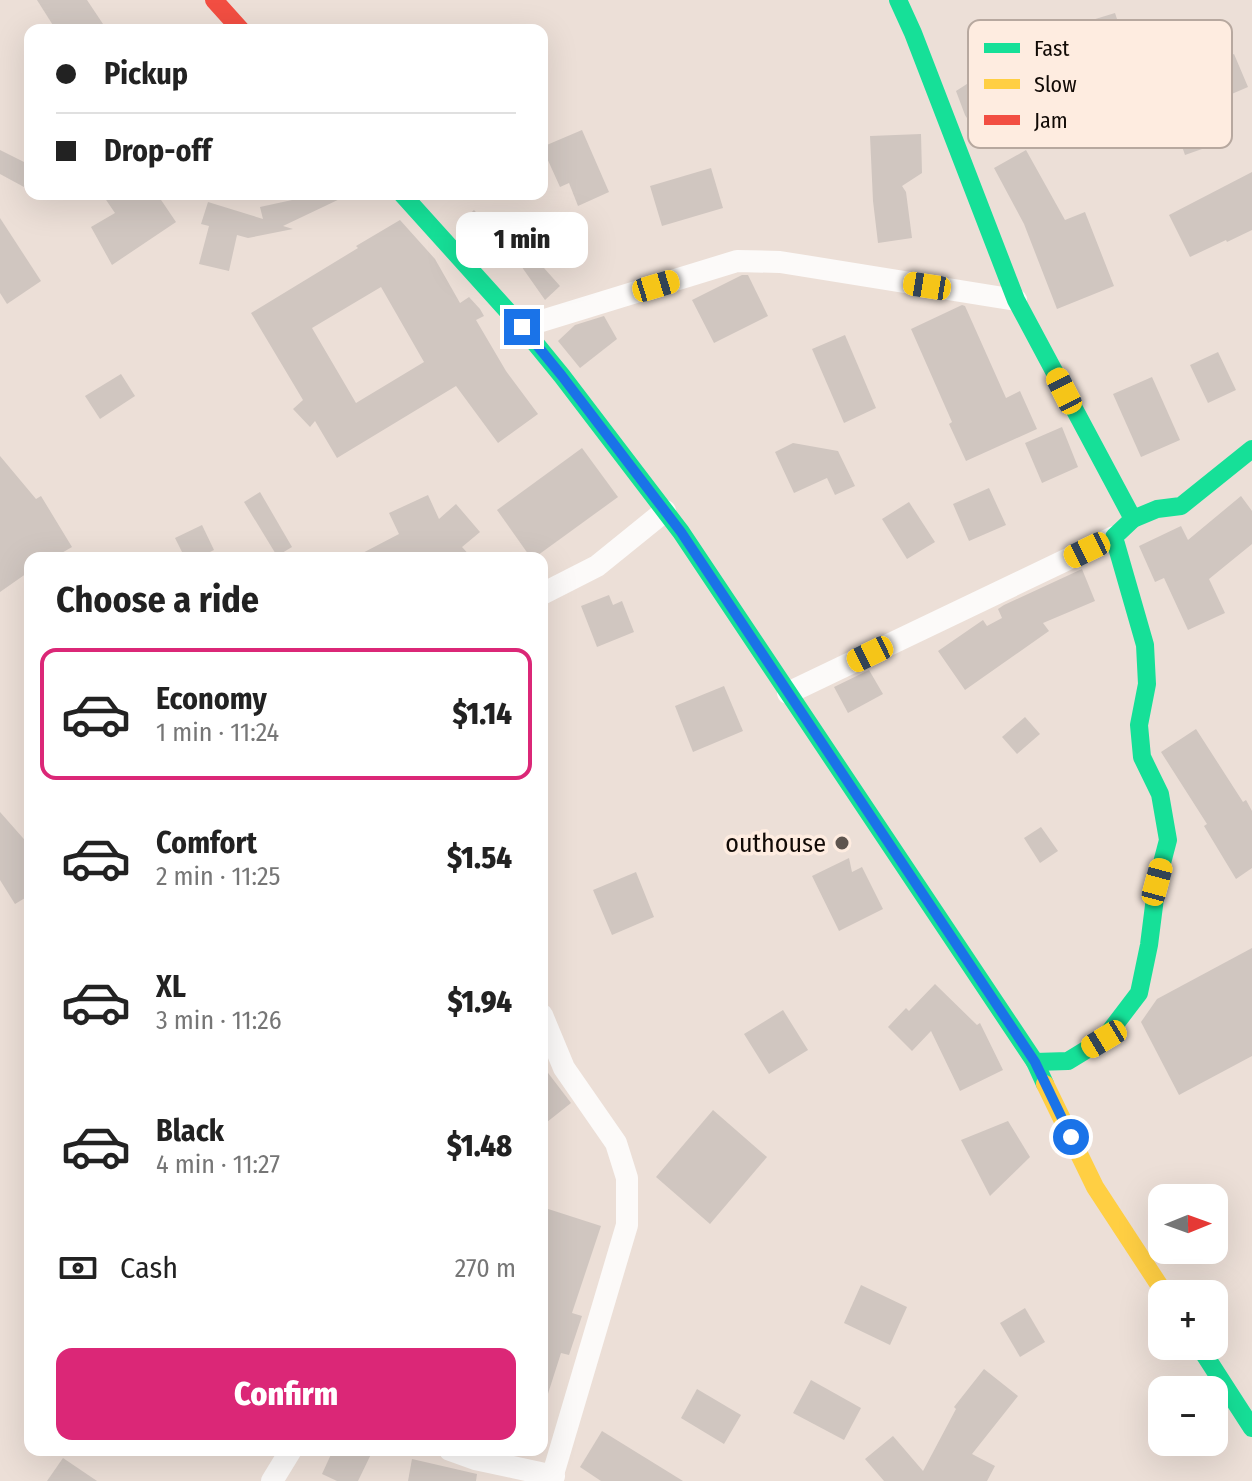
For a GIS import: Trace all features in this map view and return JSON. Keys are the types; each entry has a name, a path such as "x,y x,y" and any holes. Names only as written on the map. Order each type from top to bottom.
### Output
{"street":[{"path":"214,0 236,24"},
{"path":"898,0 1016,300 1133,519"},
{"path":"407,200 522,327 665,511 1035,1062 1095,1187 1156,1280"},
{"path":"522,327 737,261 780,262 1016,300"},
{"path":"788,693 1114,537 1133,519 1157,509 1181,506 1252,449"},
{"path":"548,591 597,566 665,511"},
{"path":"1035,1062 1068,1061 1104,1039 1139,993 1157,882 1168,840 1160,794 1142,757 1139,725 1147,684 1145,645 1114,537"},
{"path":"467,1456 553,1478 627,1225 627,1178 616,1143 564,1068 548,1029"},
{"path":"1208,1360 1252,1428"},
{"path":"272,1481 287,1456"}],"building":[{"path":"37,0 87,0 103,24 52,24"},
{"path":"1115,13 1117,20 1092,20"},
{"path":"1234,54 1248,87 1232,94 1232,55"},
{"path":"968,83 968,120 965,115 956,91"},
{"path":"582,130 609,192 578,206 569,183 560,187 548,160 548,144"},
{"path":"921,134 922,173 902,186 906,192 912,238 878,243 870,136"},
{"path":"1183,148 1205,148 1185,155"},
{"path":"0,150 24,162 24,187 0,174"},
{"path":"1026,150 1065,220 1085,212 1114,286 1057,309 1024,224 994,168"},
{"path":"711,168 723,208 662,226 650,186"},
{"path":"1252,172 1252,230 1190,257 1169,215"},
{"path":"106,200 161,200 176,222 112,265 91,227 115,213"},
{"path":"292,200 338,200 283,226 293,229 248,238 237,235 229,271 199,264 209,226 201,224 208,202 263,219 260,207"},
{"path":"474,210 492,230 477,244 459,224"},
{"path":"0,218 41,281 7,304 0,293"},
{"path":"400,220 435,259 460,303 469,297 480,309 484,316 476,320 506,371 538,414 498,443 456,386 337,458 315,421 310,427 293,409 303,400 251,313 358,248 356,246","holes":["381,287 424,362 356,403 312,328"]},
{"path":"529,230 552,263 544,268 560,286 545,300 505,243"},
{"path":"742,275 748,275 768,316 714,343 692,300"},
{"path":"962,305 1006,398 1020,391 1037,429 966,461 911,329"},
{"path":"604,316 617,339 580,368 558,341 575,325"},
{"path":"845,335 876,408 844,423 812,349"},
{"path":"1218,352 1236,390 1208,403 1190,365"},
{"path":"121,374 135,396 100,419 85,396"},
{"path":"1152,377 1180,440 1141,457 1113,394"},
{"path":"1062,427 1078,467 1042,483 1025,443"},
{"path":"793,443 838,451 855,486 835,495 827,478 794,493 775,452"},
{"path":"582,448 618,497 542,552 527,552 497,510"},
{"path":"0,456 36,499 41,496 72,547 63,552 24,552 24,575 0,592"},
{"path":"989,488 1006,525 969,541 953,504"},
{"path":"260,492 292,547 284,552 275,552 244,502"},
{"path":"428,495 439,519 456,504 480,532 462,547 467,552 364,552 399,534 389,513"},
{"path":"1241,496 1252,511 1252,544 1209,579 1225,613 1188,630 1164,578 1155,582 1139,546 1181,526 1188,540"},
{"path":"909,502 935,542 907,559 882,519"},
{"path":"202,525 214,550 182,552 175,538"},
{"path":"1082,569 1095,601 1043,623 1049,631 965,690 938,651 983,620 987,626 1002,618 998,609 1004,605"},
{"path":"609,595 613,605 622,601 634,632 597,647 581,606"},
{"path":"869,670 883,694 848,713 834,687"},
{"path":"724,686 743,731 693,752 675,706"},
{"path":"1025,717 1040,734 1017,754 1002,737"},
{"path":"1196,729 1252,811 1252,868 1236,879 1204,826 1207,824 1161,752"},
{"path":"0,812 24,839 24,899 15,904 0,880"},
{"path":"1041,827 1058,851 1040,863 1024,838"},
{"path":"849,858 852,872 862,867 883,909 839,931 812,876"},
{"path":"636,872 654,917 612,935 593,890"},
{"path":"1252,948 1252,1056 1179,1095 1141,1022 1157,999"},
{"path":"935,984 977,1025 980,1023 1003,1070 960,1091 931,1031 912,1051 888,1027"},
{"path":"783,1010 808,1050 769,1074 744,1034"},
{"path":"548,1073 571,1103 548,1121"},
{"path":"713,1110 767,1157 710,1224 656,1177"},
{"path":"1008,1121 1030,1157 990,1196 961,1140"},
{"path":"548,1209 601,1226 572,1313 582,1316 569,1355 561,1353 548,1394"},
{"path":"861,1285 907,1307 890,1345 844,1323"},
{"path":"1025,1308 1045,1342 1020,1357 1000,1323"},
{"path":"984,1369 1018,1396 972,1454 995,1466 987,1481 884,1481 865,1459 893,1436 923,1471 956,1409 954,1407"},
{"path":"811,1380 861,1408 844,1440 793,1413"},
{"path":"697,1389 741,1415 724,1444 681,1418"},
{"path":"602,1431 683,1481 601,1481 580,1467"},
{"path":"330,1456 370,1456 358,1481 337,1481 322,1474"},
{"path":"63,1458 97,1481 47,1481"},
{"path":"412,1459 477,1474 476,1481 408,1481"}],"traffic: fast":[{"path":"898,0 1016,300 1133,519"},
{"path":"407,200 522,327 681,532 1035,1062 1045,1084"},
{"path":"1035,1062 1068,1061 1104,1039 1139,993 1157,882 1168,840 1160,794 1142,757 1139,725 1147,684 1145,645 1114,537 1133,519 1157,509 1181,506 1252,449"},
{"path":"1208,1360 1252,1428"}],"traffic: slow":[{"path":"1045,1084 1095,1187 1156,1280"}],"traffic: jam":[{"path":"214,0 236,24"}],"place":[{"name":"outhouse","path":"842,843"}],"route":[{"path":"522,327 681,532 1035,1062 1071,1137"}]}
